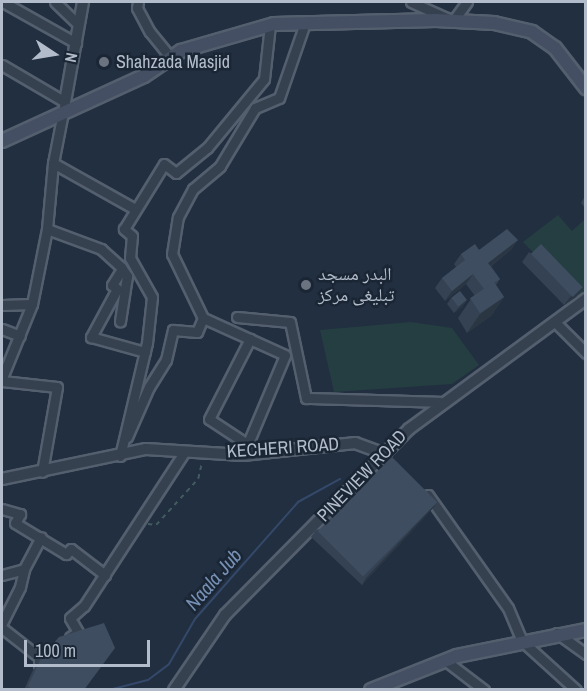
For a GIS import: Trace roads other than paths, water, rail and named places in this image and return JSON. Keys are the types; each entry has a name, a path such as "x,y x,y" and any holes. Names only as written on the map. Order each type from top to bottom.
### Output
{"main road":[{"path":"2,141 64,108 144,76 181,51 270,25 453,21 494,23 532,32 560,54 585,87"},
{"path":"371,690 446,661 557,633 585,630"}],"street":[{"path":"3,2 76,43"},
{"path":"55,2 78,24"},
{"path":"42,472 57,387 2,380 32,304 47,230 53,163 83,2"},
{"path":"138,2 137,8 150,32 171,58"},
{"path":"411,2 453,21 467,2"},
{"path":"250,339 209,419 245,449 285,355 250,339 203,318 172,254 178,217 193,189 220,166 255,108 279,98 305,23"},
{"path":"120,456 145,352 152,297 130,258 132,236 124,229 164,164 176,173 207,148 264,79 270,25"},
{"path":"2,65 64,108"},
{"path":"53,163 135,209"},
{"path":"47,230 100,249 122,268 127,276 120,321"},
{"path":"122,268 112,285 117,289 91,337 145,352"},
{"name":"PINEVIEW ROAD","path":"174,690 225,615 389,458 440,402 585,299"},
{"path":"2,305 32,304"},
{"path":"237,317 290,322 306,398 440,402"},
{"path":"120,456 149,387 166,360 173,330 197,332 203,318"},
{"path":"555,321 585,353"},
{"path":"2,329 20,336"},
{"name":"KECHERI ROAD","path":"2,479 146,449 204,452 356,443 389,458"},
{"path":"59,644 78,632 70,618 84,606 140,524 185,451"},
{"path":"416,483 439,506 508,608 522,641 576,690"},
{"path":"2,509 20,514 15,523 66,554 71,549 105,575"},
{"path":"2,623 20,587 24,569 41,537"},
{"path":"2,575 24,569"},
{"path":"2,628 39,657 37,669 53,661"},
{"path":"557,633 585,654"},
{"path":"446,661 484,690"}],"waterway":[{"name":"Naala Jub","path":"109,690 148,680 169,664 195,619 298,502 340,479"}],"place":[{"name":"Shahzada Masjid","path":"104,62"},
{"name":"البدر مسجد تبلیغی مرکز","path":"306,285"}]}
